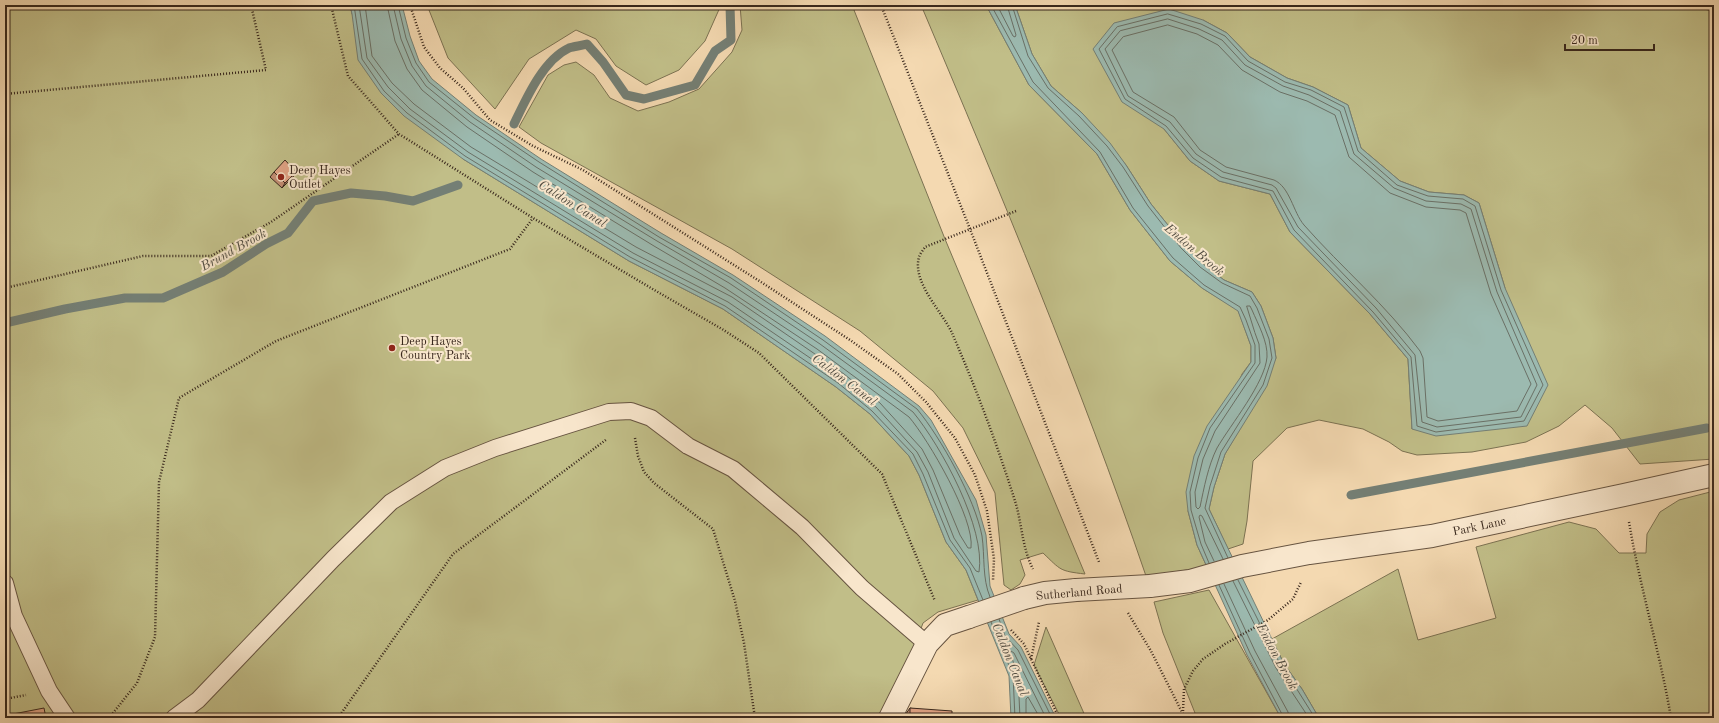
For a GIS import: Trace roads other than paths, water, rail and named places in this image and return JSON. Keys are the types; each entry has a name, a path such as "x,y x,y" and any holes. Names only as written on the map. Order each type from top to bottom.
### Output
{"street":[{"name":"Park Lane","path":"1242,566 1309,553 1432,536 1714,475"},
{"name":"Sutherland Road","path":"927,644 945,625 1035,595 1076,590 1150,586 1190,581 1242,566"},
{"path":"890,718 927,644"}],"lane":[{"path":"174,718 198,700 333,559 391,502 446,468 488,451 609,412 631,411 651,418 688,446 733,469 802,527 862,588 927,644"},
{"path":"5,583 17,623 49,691 67,718"}],"water":[{"name":"Caldon Canal","path":"350,5 402,5 410,36 419,61 432,79 476,115 541,159 661,233 733,275 825,336 919,406 931,420 976,500 986,535 990,586 1009,634 1021,647 1056,718 1011,718 1009,676 966,570 946,542 919,475 909,456 870,414 836,387 723,309 629,261 463,159 404,116 381,93 358,60"},
{"name":"Endon Brook","path":"986,5 1015,5 1032,54 1051,86 1082,113 1110,143 1151,204 1184,245 1203,264 1224,280 1252,292 1261,306 1273,338 1276,358 1267,386 1225,454 1214,487 1209,509 1284,664 1302,689 1319,718 1281,718 1247,655 1197,545 1188,511 1186,492 1194,456 1207,426 1251,362 1251,346 1238,311 1202,288 1170,261 1130,210 1097,154 1029,85"},
{"path":"1169,9 1203,20 1227,33 1250,57 1287,78 1313,87 1348,105 1361,148 1400,181 1429,192 1464,195 1479,203 1505,288 1548,385 1527,426 1436,436 1412,429 1408,359 1370,314 1290,232 1270,194 1219,181 1190,161 1164,129 1122,102 1093,49 1114,23"}],"waterway":[{"name":"Brund Brook","path":"514,124 536,81 543,71 551,61 569,48 573,47 587,44 603,62 626,95 644,99 695,85 715,51 731,40 730,5"},
{"name":"Brund Brook","path":"5,323 65,309 125,298 163,298 223,272 266,244 288,233 313,201 351,193 385,196 413,201 458,185"},
{"path":"1351,495 1707,428"}],"place":[{"name":"Deep Hayes Outlet","path":"281,177"},
{"name":"Deep Hayes Country Park","path":"392,348"}]}
